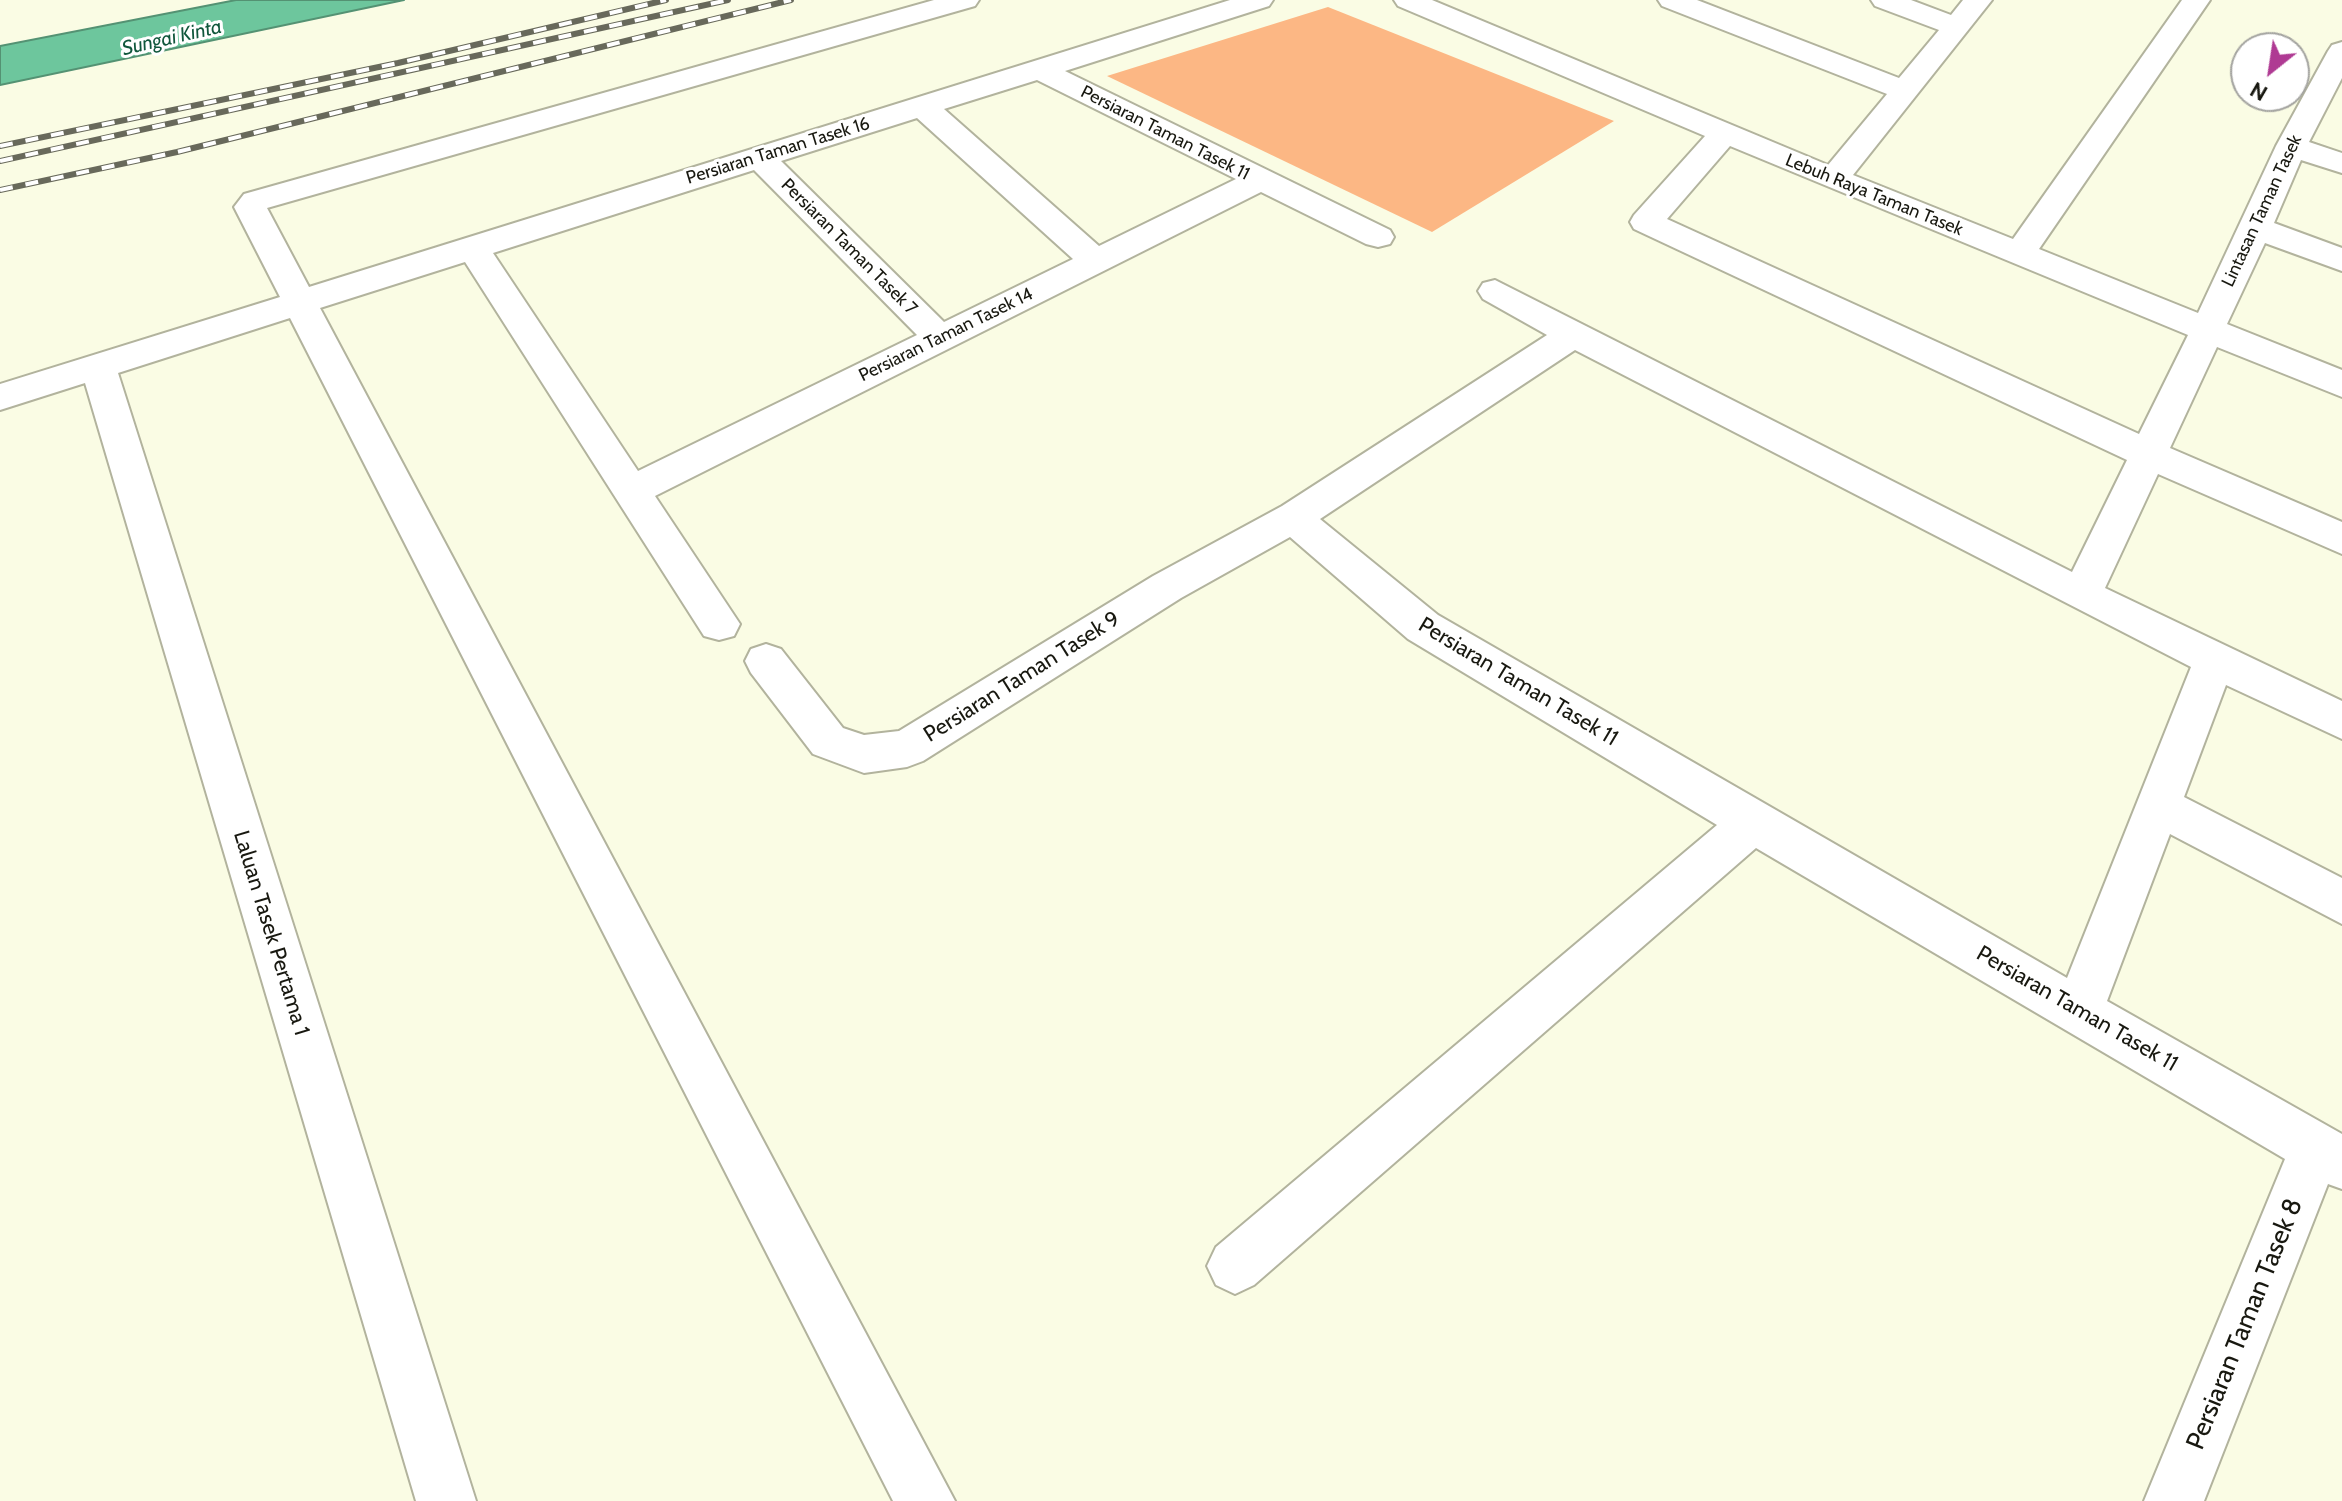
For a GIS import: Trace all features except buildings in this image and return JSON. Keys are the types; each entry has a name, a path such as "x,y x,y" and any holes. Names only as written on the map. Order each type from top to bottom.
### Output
{"street":[{"path":"925,1501 250,207 255,201 965,0"},
{"name":"Persiaran Taman Tasek 16","path":"0,397 1259,0"},
{"name":"Lebuh Raya Taman Tasek","path":"1408,0 1834,179 2342,384"},
{"path":"1672,0 1905,91"},
{"path":"1885,0 1957,27"},
{"path":"1834,179 1978,0"},
{"path":"2019,254 2196,0"},
{"name":"Lintasan Taman Tasek","path":"2066,587 2148,454 2256,228 2291,146 2342,51"},
{"name":"Persiaran Taman Tasek 11","path":"1038,69 1378,237"},
{"path":"923,107 1096,261"},
{"path":"1725,133 1646,222 2148,454 2342,539"},
{"path":"2291,146 2342,164"},
{"name":"Persiaran Taman Tasek 7","path":"759,157 940,338"},
{"name":"Persiaran Taman Tasek 14","path":"631,491 1260,180"},
{"path":"2256,228 2342,260"},
{"path":"471,246 719,624"},
{"path":"1495,291 2066,587 2214,662 2342,721"},
{"path":"1296,516 1573,334"},
{"name":"Laluan Tasek Pertama 1","path":"97,364 446,1501"},
{"name":"Persiaran Taman Tasek 11","path":"1296,516 1310,534 1423,627 1753,823 2329,1155"},
{"name":"Persiaran Taman Tasek 9","path":"766,661 828,741 864,754 907,748 1167,587 1296,516"},
{"path":"2079,1010 2214,662"},
{"path":"2159,806 2342,902"},
{"path":"1235,1266 1753,823"},
{"name":"Persiaran Taman Tasek 8","path":"2174,1501 2329,1155"}],"shaded area":[{"path":"1328,7 1614,121 1432,232 1107,76"}],"water":[{"name":"Sungai Kinta","path":"236,0 404,0 0,85 0,46"}],"railway":[{"path":"0,146 398,63 666,0"},
{"path":"0,161 728,0"},
{"path":"0,190 177,152 791,0"}]}
